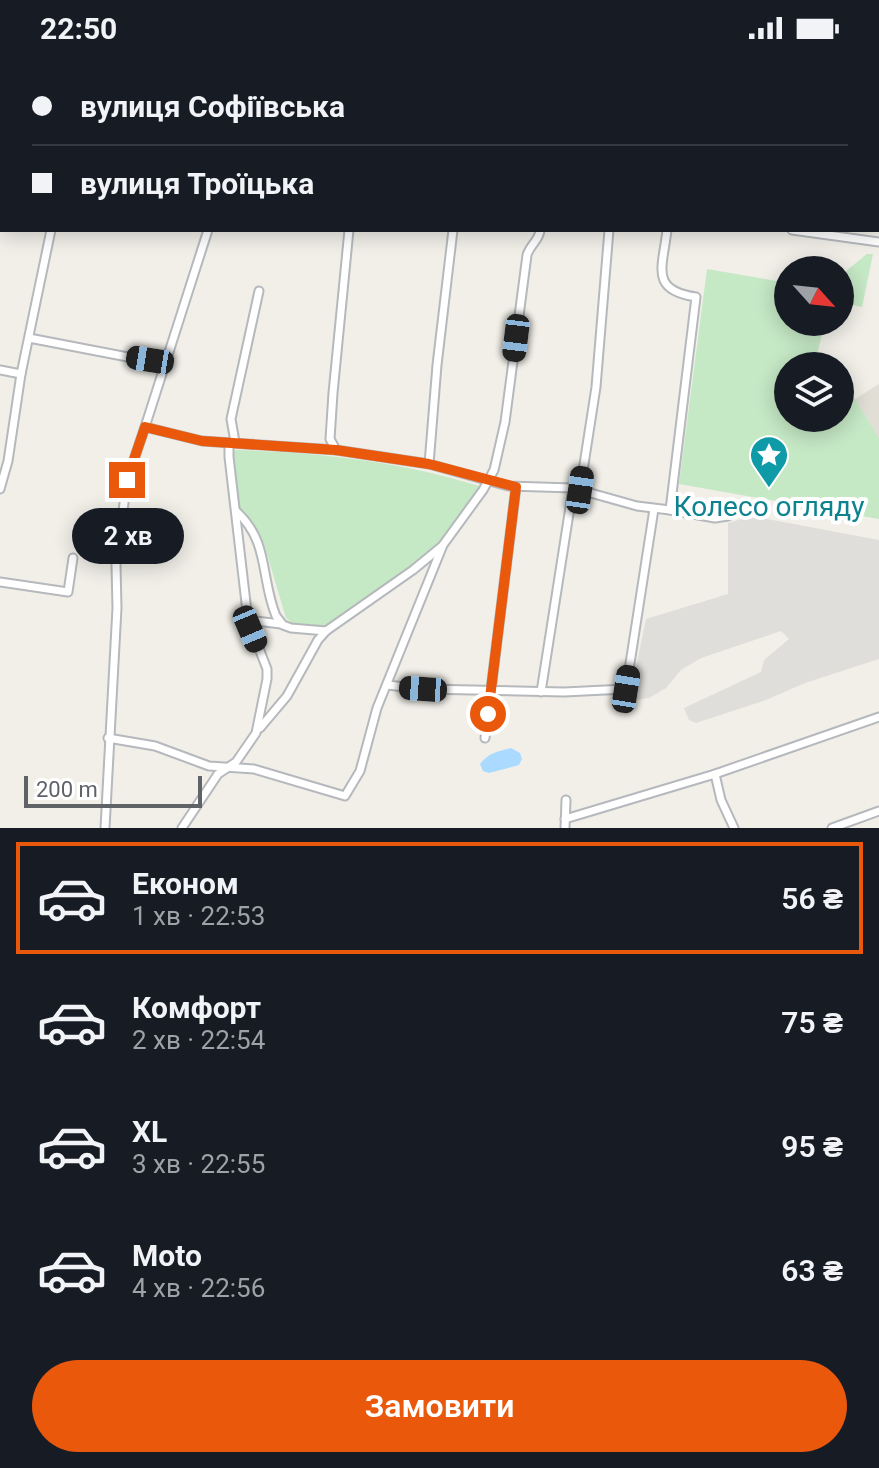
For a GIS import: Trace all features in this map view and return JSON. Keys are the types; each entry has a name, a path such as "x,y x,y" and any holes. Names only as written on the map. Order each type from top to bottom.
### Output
{"street":[{"path":"1,486 51,232"},
{"path":"105,828 120,529 127,480 207,232"},
{"path":"336,450 330,439 349,232"},
{"path":"429,464 453,232"},
{"path":"108,738 155,746 209,766 254,769 345,796 362,766 377,708 443,545 490,480 497,461 527,255 540,232"},
{"path":"541,692 596,387 609,232"},
{"path":"667,232 662,273 665,284 674,293 696,297 670,510"},
{"path":"806,232 879,242"},
{"path":"256,733 267,673 248,620 229,457 231,419 259,291"},
{"path":"29,338 164,364"},
{"path":"0,370 21,374"},
{"path":"145,427 202,441 336,450 429,464 516,487 576,489 654,509 715,518 728,516"},
{"path":"485,738 516,487"},
{"path":"387,685 541,692 626,689 654,509"},
{"path":"236,511 249,523 258,541 271,603 283,625"},
{"path":"182,828 213,781 238,759 287,696 326,631 443,545"},
{"path":"0,582 68,592 73,558"},
{"path":"248,620 304,631 326,631"},
{"path":"566,800 565,824 879,717"},
{"path":"715,774 721,800 734,828"},
{"path":"832,828 879,811"}],"shaded area":[{"path":"879,384 879,438 855,399"},
{"path":"752,516 879,540 879,659 696,723 689,720 684,708 761,672 764,660 789,639 781,631 701,658 681,670 666,688 649,698 629,701 646,619 728,594 728,523"}],"green space":[{"path":"867,254 873,254 862,307 854,305 854,265"},
{"path":"707,269 774,281 774,336 822,336 818,352 774,352 774,432 854,432 854,398 879,438 879,519 679,484"},
{"path":"233,450 296,453 388,464 449,477 479,486 484,492 443,548 354,612 321,630 296,626 286,618 264,544 255,527 239,510"}],"water":[{"path":"511,748 520,753 522,759 519,765 489,773 483,771 480,764 487,757"}],"place":[{"name":"Колесо огляду","path":"769,489"}],"route":[{"path":"127,480 145,427 202,441 336,450 429,464 516,487 488,714"}]}
